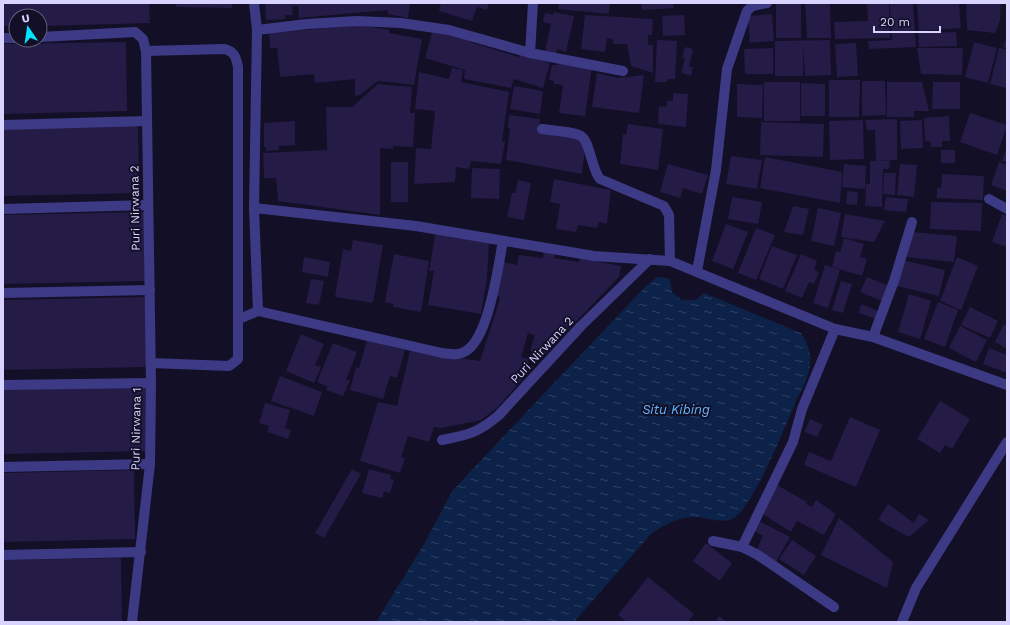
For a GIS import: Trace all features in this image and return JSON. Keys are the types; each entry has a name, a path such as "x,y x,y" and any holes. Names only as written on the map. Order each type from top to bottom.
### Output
{"street":[{"path":"254,3 257,30 254,208 258,311"},
{"path":"530,53 533,3"},
{"path":"697,271 716,170 728,69 747,11 752,6 767,3"},
{"path":"257,30 350,21 401,23 449,30 530,53 623,71"},
{"name":"Puri Nirwana 2","path":"48,37 135,32 143,39 146,51 151,383"},
{"path":"146,51 231,50 236,56 238,66 240,352 238,358 229,366 151,363"},
{"path":"3,125 147,121"},
{"path":"542,129 581,135 586,140 595,173 600,179 664,206 669,215 670,261"},
{"path":"989,199 1007,209"},
{"path":"3,209 148,206"},
{"path":"254,208 416,226 594,256 670,261 835,329 873,338 1007,385"},
{"path":"873,338 894,281 912,222"},
{"path":"239,319 258,311 442,353 459,354 475,344 490,308 503,241"},
{"name":"Puri Nirwana 2","path":"442,440 473,434 486,426 504,410 581,326 650,259"},
{"path":"3,293 150,290"},
{"path":"742,548 793,442 802,408 835,329"},
{"name":"Puri Nirwana 1","path":"3,385 151,383 150,464 132,622"},
{"path":"902,622 916,588 1007,442"},
{"path":"3,468 150,464"},
{"path":"714,541 742,548 758,555 834,607"},
{"path":"3,555 141,552"}],"water":[{"name":"Situ Kibing","path":"663,277 670,279 672,292 682,300 696,300 704,293 801,333 808,346 810,365 805,382 769,464 751,498 742,510 734,518 724,521 697,517 681,519 671,522 651,534 574,622 376,622 424,544 453,490 645,287 656,278"}],"building":[{"path":"3,3 149,3 150,23 48,26 48,8 8,8 8,26 3,26"},
{"path":"176,3 232,3 232,8 176,7"},
{"path":"265,3 410,3 408,18 388,14 387,10 299,18 298,6 292,6 293,15 285,15 285,19 266,20"},
{"path":"441,3 489,3 487,10 477,7 472,21 439,11"},
{"path":"559,3 610,3 609,14 558,9"},
{"path":"641,3 673,3 674,8 642,10"},
{"path":"867,3 889,3 890,38 835,39 834,22 868,21"},
{"path":"913,3 916,47 869,49 868,41 892,40 890,4"},
{"path":"917,3 959,3 961,28 919,31"},
{"path":"966,3 1001,3 1000,20 995,33 967,30"},
{"path":"776,4 801,4 801,38 776,38"},
{"path":"805,4 830,4 831,38 807,38"},
{"path":"553,12 574,16 566,52 557,49 556,54 545,51 551,24 543,22 545,13 553,15"},
{"path":"772,14 774,41 750,43 748,16"},
{"path":"585,15 653,19 652,35 648,35 648,45 653,45 653,73 631,66 627,44 613,44 613,39 607,38 605,52 581,49"},
{"path":"684,15 685,35 663,36 662,16"},
{"path":"360,25 389,30 389,33 422,39 414,85 378,81 360,95 355,96 355,79 315,83 314,74 280,77 277,48 270,48 269,33"},
{"path":"433,29 471,38 470,42 519,57 520,54 550,63 543,88 514,79 511,88 464,79 465,70 425,58"},
{"path":"956,32 957,46 919,47 918,33"},
{"path":"1007,38 1007,48 1003,47"},
{"path":"657,40 677,41 675,79 667,79 667,82 655,82"},
{"path":"830,40 831,75 805,76 803,45 803,76 775,76 775,41"},
{"path":"126,42 127,111 3,114 3,44 8,44 8,48 48,48 48,43"},
{"path":"974,42 997,48 988,83 965,77"},
{"path":"856,43 858,76 837,77 835,44"},
{"path":"685,47 693,49 689,67 693,67 691,76 681,73 685,58 682,58"},
{"path":"773,48 773,74 745,74 744,49"},
{"path":"917,48 963,48 962,75 921,74"},
{"path":"999,48 1007,50 1007,88 990,84"},
{"path":"559,62 592,66 585,116 559,113 563,85 554,84 554,81 549,80 552,65 558,65"},
{"path":"452,68 463,70 461,82 509,92 502,141 505,142 501,164 471,161 469,169 456,167 455,182 414,184 416,148 431,149 435,111 415,109 419,72 449,79"},
{"path":"597,73 618,78 644,75 639,113 592,107"},
{"path":"829,80 860,80 859,117 829,117"},
{"path":"862,81 885,81 886,115 862,116"},
{"path":"764,82 800,82 800,121 764,121"},
{"path":"887,82 922,82 929,111 914,111 914,117 887,117"},
{"path":"933,82 960,82 960,109 932,109"},
{"path":"801,83 825,84 825,116 801,116"},
{"path":"378,84 412,87 410,113 415,113 413,147 393,146 393,149 380,148 380,215 278,201 276,178 264,178 263,153 327,150 326,107 352,107"},
{"path":"737,84 763,85 762,118 737,117"},
{"path":"514,86 543,91 540,114 510,109"},
{"path":"673,93 688,94 686,127 658,124 659,106 667,107 667,101 673,101"},
{"path":"970,113 1007,125 997,155 960,142"},
{"path":"509,115 540,119 539,132 586,140 582,174 506,160 510,128 508,128"},
{"path":"949,116 950,141 942,141 942,147 931,147 930,141 925,141 924,118"},
{"path":"897,119 897,160 877,161 890,161 889,169 883,169 882,207 865,206 866,184 870,184 870,161 876,161 875,130 867,130 865,120"},
{"path":"863,120 864,159 830,160 829,121"},
{"path":"922,120 923,148 901,149 900,121"},
{"path":"295,121 295,145 279,146 279,150 266,151 266,147 264,147 264,123"},
{"path":"761,122 824,124 823,157 760,155"},
{"path":"138,124 139,193 3,196 3,127"},
{"path":"628,124 663,129 658,170 620,164 623,134 626,135"},
{"path":"1007,146 1007,162 1002,161"},
{"path":"941,150 955,150 955,163 941,163"},
{"path":"731,156 762,160 757,189 726,184"},
{"path":"765,157 842,172 840,203 760,188"},
{"path":"391,162 408,162 408,202 391,202"},
{"path":"999,162 1007,165 1007,191 991,185"},
{"path":"668,164 708,175 702,194 683,188 680,198 660,192"},
{"path":"844,164 866,166 865,189 842,187"},
{"path":"900,164 917,165 914,197 897,195"},
{"path":"472,168 500,169 499,199 471,198"},
{"path":"884,173 896,173 895,195 883,194"},
{"path":"942,174 984,176 983,200 937,198 937,188 941,188"},
{"path":"554,179 611,190 607,224 599,222 597,228 578,225 576,232 556,229 560,204 550,202"},
{"path":"518,180 531,183 524,220 507,217 512,193 515,193"},
{"path":"847,191 858,192 857,205 846,204"},
{"path":"732,197 762,202 758,224 728,219"},
{"path":"886,197 908,199 906,212 884,210"},
{"path":"931,202 982,203 981,231 930,229"},
{"path":"793,206 809,209 803,235 784,232"},
{"path":"818,208 841,213 834,246 811,241"},
{"path":"144,212 145,281 3,284 3,215"},
{"path":"845,214 885,221 874,242 841,237"},
{"path":"1002,214 1007,216 1007,247 992,242"},
{"path":"726,224 748,232 733,269 712,261"},
{"path":"756,228 775,235 756,280 738,273"},
{"path":"436,230 489,241 487,279 481,314 428,305 434,271 429,271"},
{"path":"912,232 957,236 954,262 905,257"},
{"path":"844,238 864,244 860,257 867,259 862,276 832,267 836,251 840,252"},
{"path":"353,240 383,245 373,303 335,297 343,249 351,251"},
{"path":"772,246 797,255 783,289 759,279"},
{"path":"544,250 555,252 554,258 579,262 580,258 621,266 619,277 544,355 530,351 535,335 528,333 521,357 529,359 527,365 534,366 497,408 481,420 441,428 434,427 429,442 408,436 401,457 405,458 400,473 360,461 378,402 397,406 410,351 480,361 499,302 500,297 496,296 503,262 517,265 519,255 543,258"},
{"path":"394,254 429,261 421,312 393,307 394,304 385,302"},
{"path":"801,254 817,261 814,270 819,272 814,284 809,282 802,298 785,291"},
{"path":"304,257 330,262 328,277 302,272"},
{"path":"957,257 978,266 961,310 940,301"},
{"path":"902,260 945,270 939,296 896,286"},
{"path":"825,265 840,270 828,308 813,303"},
{"path":"867,277 889,286 882,301 860,292"},
{"path":"311,279 324,281 319,305 306,303"},
{"path":"841,281 852,284 843,313 832,310"},
{"path":"909,294 931,301 920,339 898,332"},
{"path":"146,297 147,367 3,370 3,300"},
{"path":"938,302 958,310 945,347 924,339"},
{"path":"861,304 878,311 875,319 859,313"},
{"path":"970,307 998,321 990,338 961,325"},
{"path":"1004,324 1007,325 1007,349 995,342"},
{"path":"960,326 987,340 976,362 949,348"},
{"path":"301,334 324,344 315,365 321,367 314,383 286,371"},
{"path":"367,340 405,350 397,378 390,376 383,399 350,390 356,367 359,368"},
{"path":"333,343 357,352 346,380 350,380 343,396 326,390 328,387 317,382"},
{"path":"989,348 1007,355 1007,373 983,364"},
{"path":"280,376 322,392 314,416 271,401"},
{"path":"3,385 149,385 149,451 3,454"},
{"path":"940,401 970,419 952,449 945,445 940,453 917,439"},
{"path":"265,403 290,410 285,428 291,430 288,439 267,432 269,426 259,423"},
{"path":"850,417 880,430 856,487 804,465 809,452 831,461"},
{"path":"810,419 823,425 817,437 804,432"},
{"path":"352,469 361,474 324,538 315,533"},
{"path":"369,469 391,475 390,479 394,480 390,493 384,492 382,498 362,493"},
{"path":"134,470 135,539 3,542 3,473"},
{"path":"775,484 807,502 806,504 812,507 816,500 836,514 824,535 797,521 791,532 761,513"},
{"path":"888,504 914,523 919,514 929,520 909,537 878,520"},
{"path":"839,518 893,562 887,588 821,555"},
{"path":"759,521 790,537 776,562 757,549 763,536 754,531"},
{"path":"792,540 816,556 804,575 779,559"},
{"path":"706,543 732,563 720,581 693,561"},
{"path":"121,558 122,622 3,622 3,560"},
{"path":"648,577 694,614 688,622 627,622 618,615"},
{"path":"719,616 727,622 715,622"}]}
